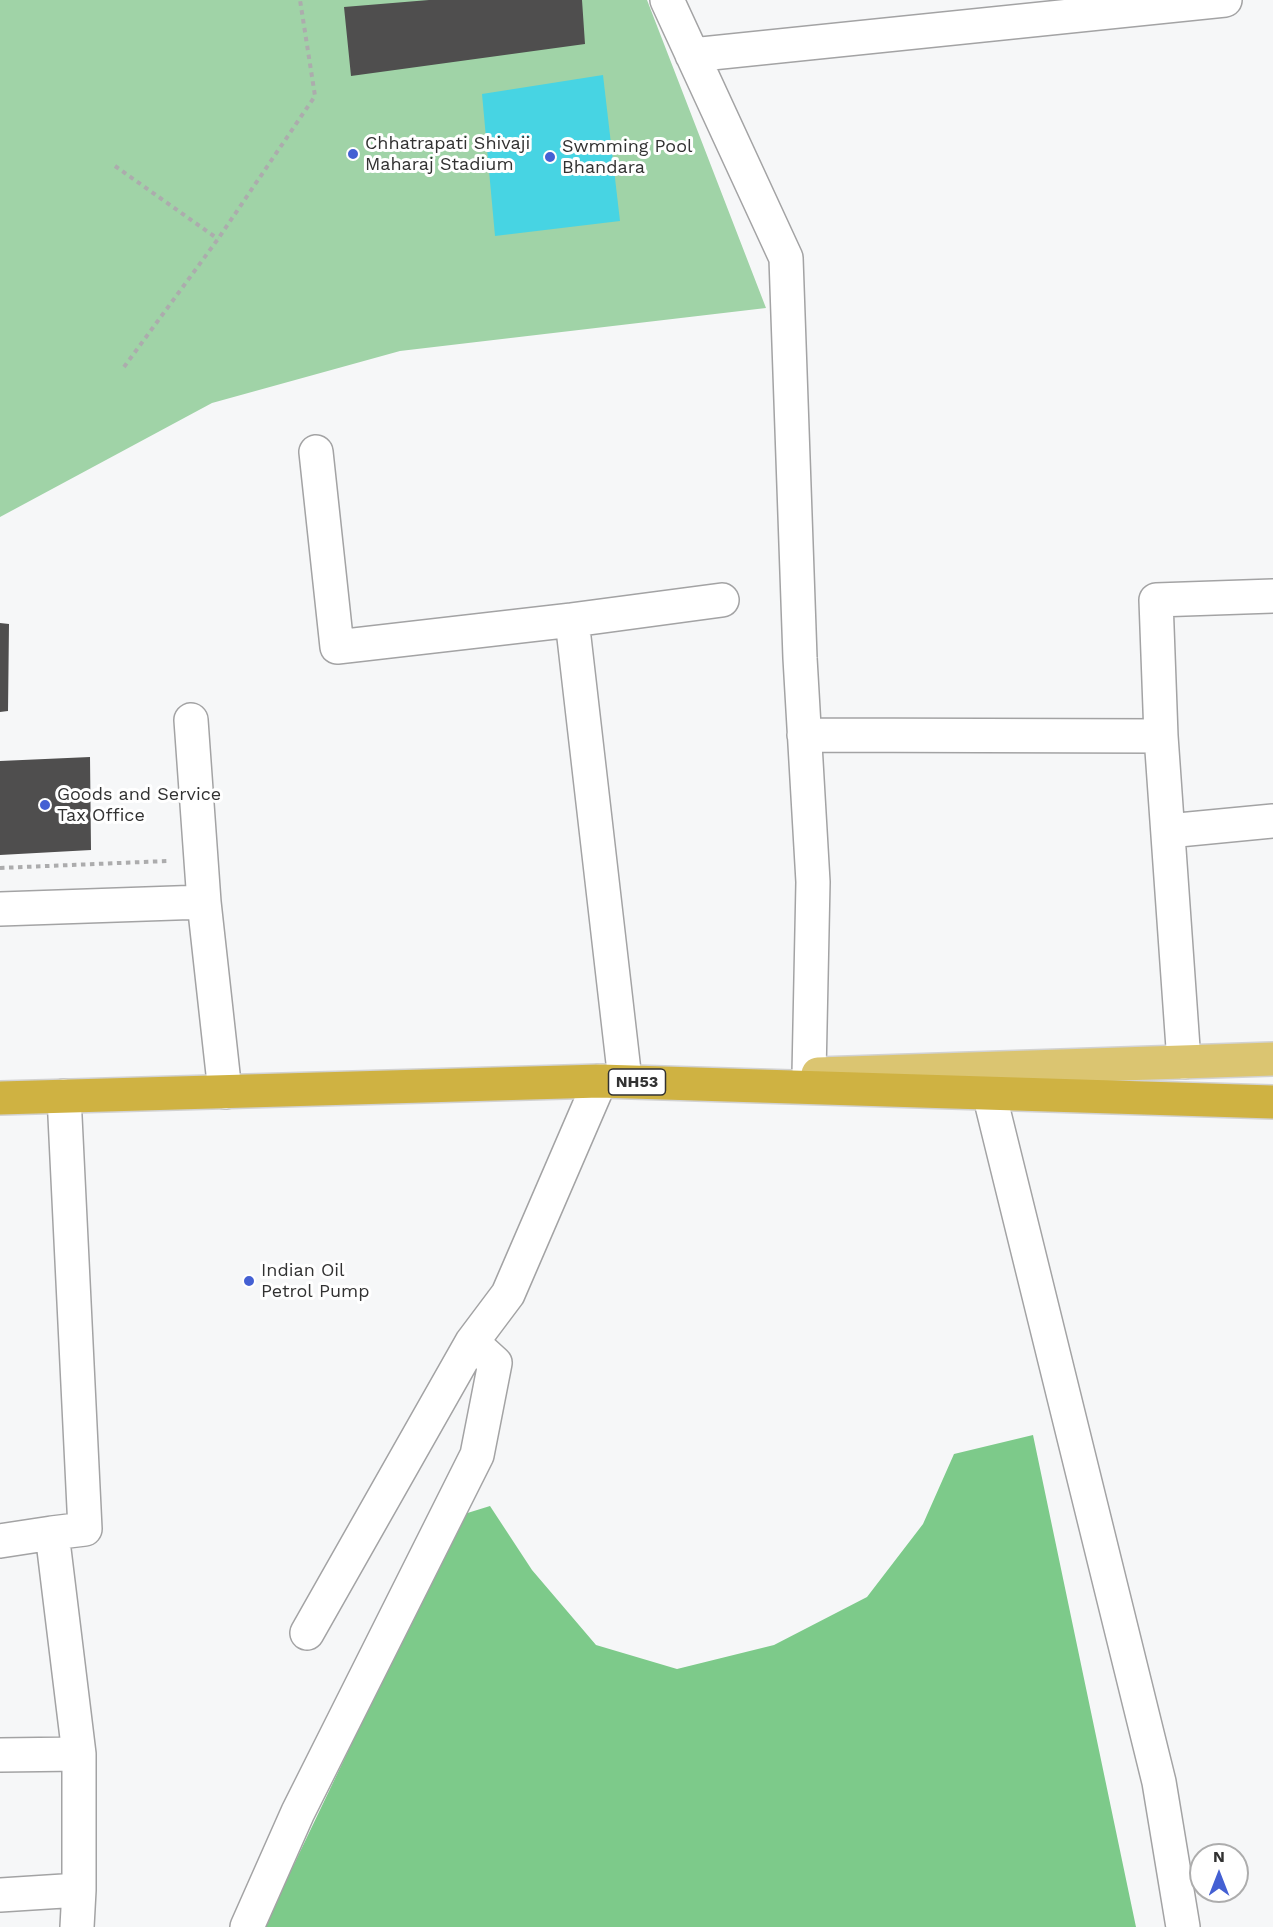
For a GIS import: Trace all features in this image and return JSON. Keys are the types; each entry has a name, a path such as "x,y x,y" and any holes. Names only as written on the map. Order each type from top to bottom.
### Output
{"highway":[{"name":"NH53","path":"0,1098 613,1081 1273,1102"}],"main road":[{"path":"613,1081 1273,1059"}],"street":[{"path":"668,0 786,258 804,735 813,882 809,1074"},
{"path":"692,55 1225,0"},
{"path":"316,452 337,646 572,620 722,600"},
{"path":"1185,1062 1161,736 1155,600 1273,596"},
{"path":"307,1633 471,1342 508,1294 613,1081 572,620"},
{"path":"191,720 204,902 225,1092"},
{"path":"804,735 1161,736"},
{"path":"1168,831 1273,820"},
{"path":"0,909 204,902"},
{"path":"989,1093 1159,1782 1183,1927"},
{"path":"0,1541 85,1529 64,1096"},
{"path":"247,1927 298,1812 477,1455 495,1363 471,1342"},
{"path":"52,1533 79,1754 77,1927"},
{"path":"0,1755 79,1754"},
{"path":"0,1895 79,1890"}],"path":[{"path":"124,367 218,239 315,96 300,0"},
{"path":"115,166 218,239"},
{"path":"0,868 201,859"}],"green space":[{"name":"Chhatrapati Shivaji Maharaj Stadium","path":"0,0 647,0 766,308 400,351 212,403 0,517"},
{"path":"1033,1435 1136,1927 264,1927 461,1515 490,1506 532,1570 596,1645 677,1669 774,1645 867,1597 923,1524 954,1454"}],"water":[{"name":"Swmming Pool Bhandara","path":"603,75 620,221 495,236 482,94"}],"building":[{"path":"429,0 582,0 585,44 351,76 344,7"},
{"path":"0,623 9,624 8,711 0,712"},
{"name":"Goods and Service Tax Office","path":"90,757 91,850 0,855 0,761"}],"place":[{"name":"Chhatrapati Shivaji Maharaj Stadium","path":"353,154"},
{"name":"Swmming Pool Bhandara","path":"550,157"},
{"name":"Goods and Service Tax Office","path":"45,805"},
{"name":"Indian Oil Petrol Pump","path":"249,1281"}]}
